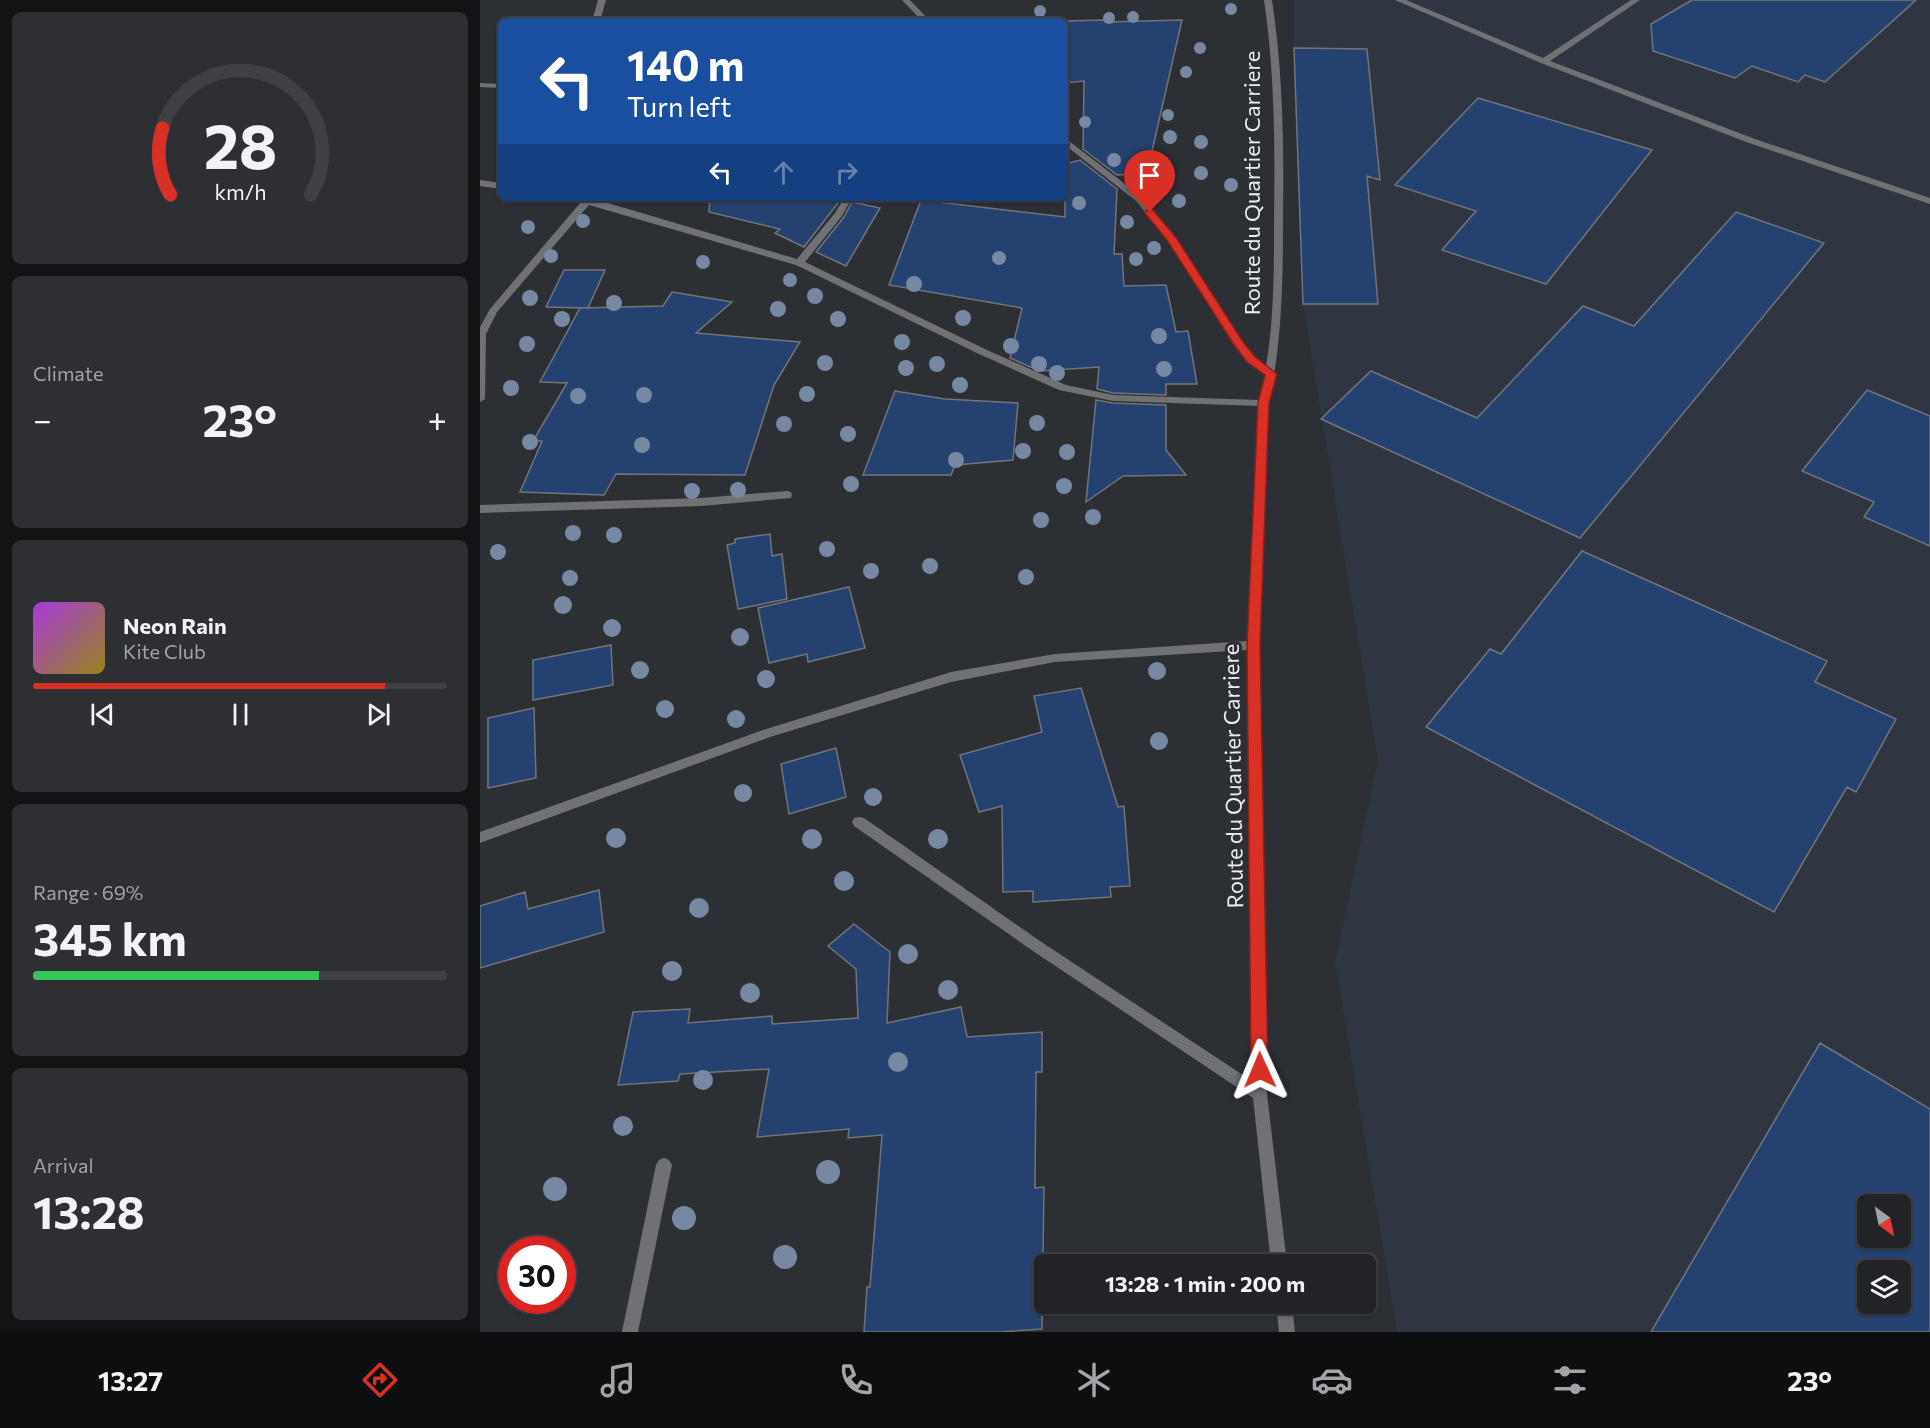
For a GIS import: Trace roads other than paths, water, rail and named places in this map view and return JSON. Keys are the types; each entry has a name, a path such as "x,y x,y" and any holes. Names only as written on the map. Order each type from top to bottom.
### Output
{"street":[{"path":"597,18 602,0"},
{"path":"906,0 923,18"},
{"name":"Route du Quartier Carriere","path":"1268,0 1274,33 1279,133 1278,301 1271,374 1264,403 1253,645 1260,1094 1278,1254"},
{"path":"1399,0 1544,61 1752,141 1930,201"},
{"path":"1544,61 1636,0"},
{"path":"480,85 498,86"},
{"path":"1068,143 1139,199 1172,239 1239,344 1251,359 1271,374"},
{"path":"480,183 498,186"},
{"path":"480,399 481,334 493,311 587,201"},
{"path":"591,201 799,263 1063,388 1113,398 1264,403"},
{"path":"799,263 839,214 846,201"},
{"path":"480,509 701,502 787,495"},
{"path":"480,838 767,733 951,677 1055,658 1253,645"},
{"path":"859,822 1035,945 1260,1094"},
{"path":"630,1332 664,1165"},
{"path":"1285,1314 1287,1332"}]}
